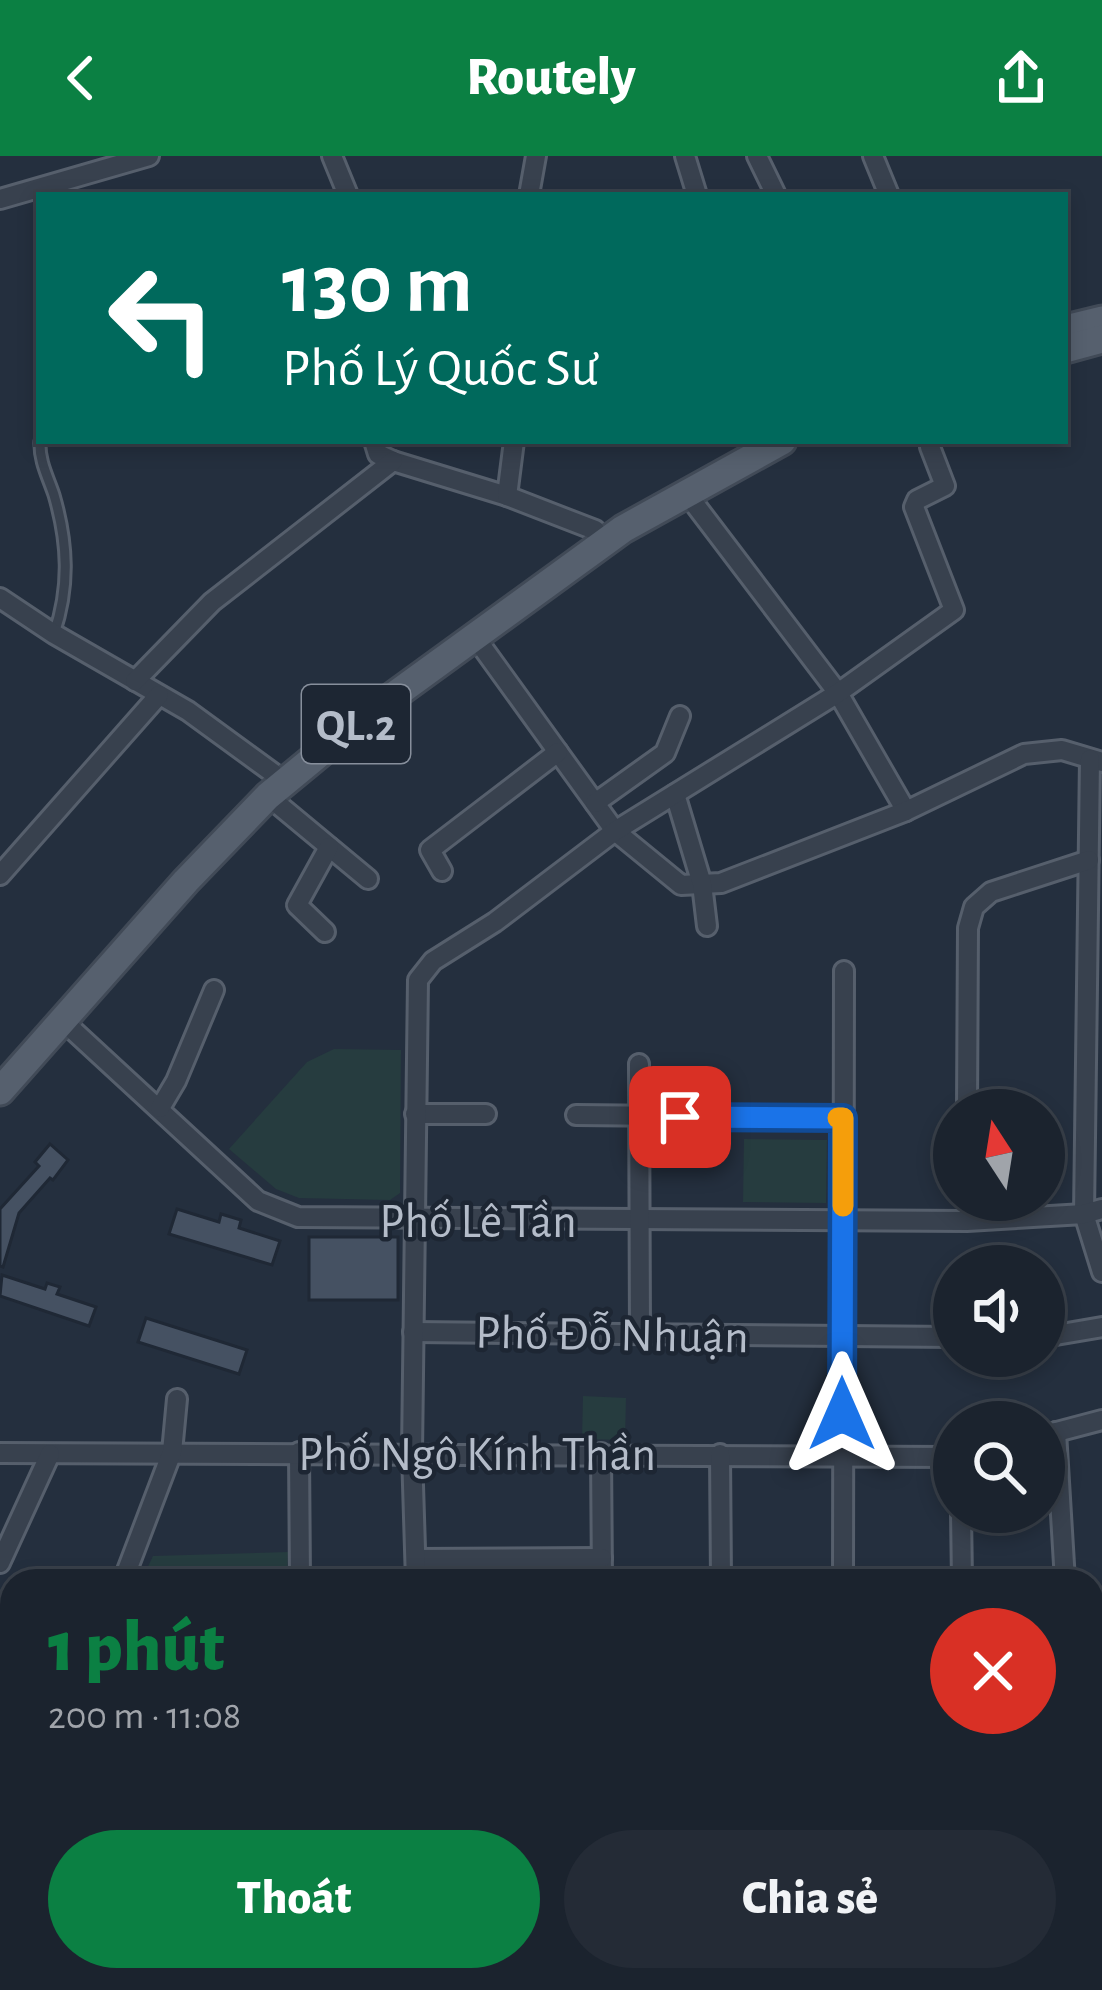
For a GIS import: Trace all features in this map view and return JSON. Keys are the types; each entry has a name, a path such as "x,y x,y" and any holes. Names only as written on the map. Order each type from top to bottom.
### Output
{"main road":[{"path":"1068,328 1102,320"},
{"path":"1068,348 1102,339"},
{"name":"QL.2","path":"0,1091 186,881 347,710 613,516 740,444"},
{"name":"QL.2","path":"0,1065 176,870 276,784 623,530 777,444"}],"street":[{"path":"0,199 149,156"},
{"path":"332,156 347,192"},
{"path":"530,192 536,156"},
{"path":"685,156 696,192"},
{"path":"757,156 775,192"},
{"path":"873,156 888,192"},
{"path":"375,444 378,454 394,461 595,530"},
{"path":"507,496 514,444"},
{"path":"416,1569 412,1453 418,980 433,961 615,831 838,693 954,610 914,507 917,500 945,486 929,447"},
{"path":"135,681 212,602 394,461"},
{"path":"687,494 838,693 906,811"},
{"path":"0,598 159,694 276,784 329,847 368,880"},
{"path":"475,638 615,831 681,886 721,883 906,811 1024,754 1062,749 1096,760 1089,860 1093,1212 1102,1272"},
{"path":"0,875 159,694"},
{"path":"595,803 665,753 680,716"},
{"path":"442,872 430,850 558,752"},
{"path":"675,794 703,884 707,926"},
{"path":"0,842 18,856"},
{"path":"325,932 297,905 329,847"},
{"path":"968,1089 968,928 974,907 991,892 1089,860"},
{"path":"843,1569 844,971"},
{"path":"160,1108 214,990"},
{"name":"Phố Lê Tần","path":"63,1021 258,1201 298,1217 967,1221"},
{"path":"639,1064 640,1334"},
{"path":"415,1114 486,1114"},
{"path":"576,1115 843,1118"},
{"path":"1065,1334 1102,1328"},
{"name":"Phố Đỗ Nhuận","path":"413,1332 933,1337"},
{"path":"128,1569 172,1452 177,1399"},
{"path":"1065,1430 1102,1420"},
{"path":"299,1452 300,1569"},
{"name":"Phố Ngô Kính Thần","path":"0,1453 933,1456"},
{"path":"0,1563 7,1530 50,1454"},
{"path":"601,1454 602,1569"},
{"path":"720,1454 721,1569"},
{"path":"961,1533 962,1569"},
{"path":"1060,1533 1064,1569"},
{"path":"416,1559 602,1558"}],"lane":[{"path":"40,444 67,572 54,634"}],"green space":[{"path":"334,1049 401,1050 400,1193 390,1200 299,1198 276,1189 229,1149 307,1062"},
{"path":"744,1139 827,1140 826,1203 743,1202"},
{"path":"583,1396 626,1398 625,1440 582,1439"},
{"path":"288,1552 287,1569 147,1569 153,1556"}],"building":[{"path":"50,1144 68,1160 19,1213 0,1266 0,1209 39,1166 35,1162"},
{"path":"177,1209 219,1222 221,1214 241,1220 239,1228 280,1241 272,1265 169,1234"},
{"path":"309,1237 398,1237 398,1300 309,1300"},
{"path":"2,1275 45,1289 47,1283 60,1287 57,1294 96,1307 89,1326 0,1296"},
{"path":"146,1318 247,1350 239,1374 138,1342"}],"slow traffic":[{"path":"838,1118 843,1118 843,1206"}],"route":[{"path":"680,1117 843,1118 842,1414"}]}
